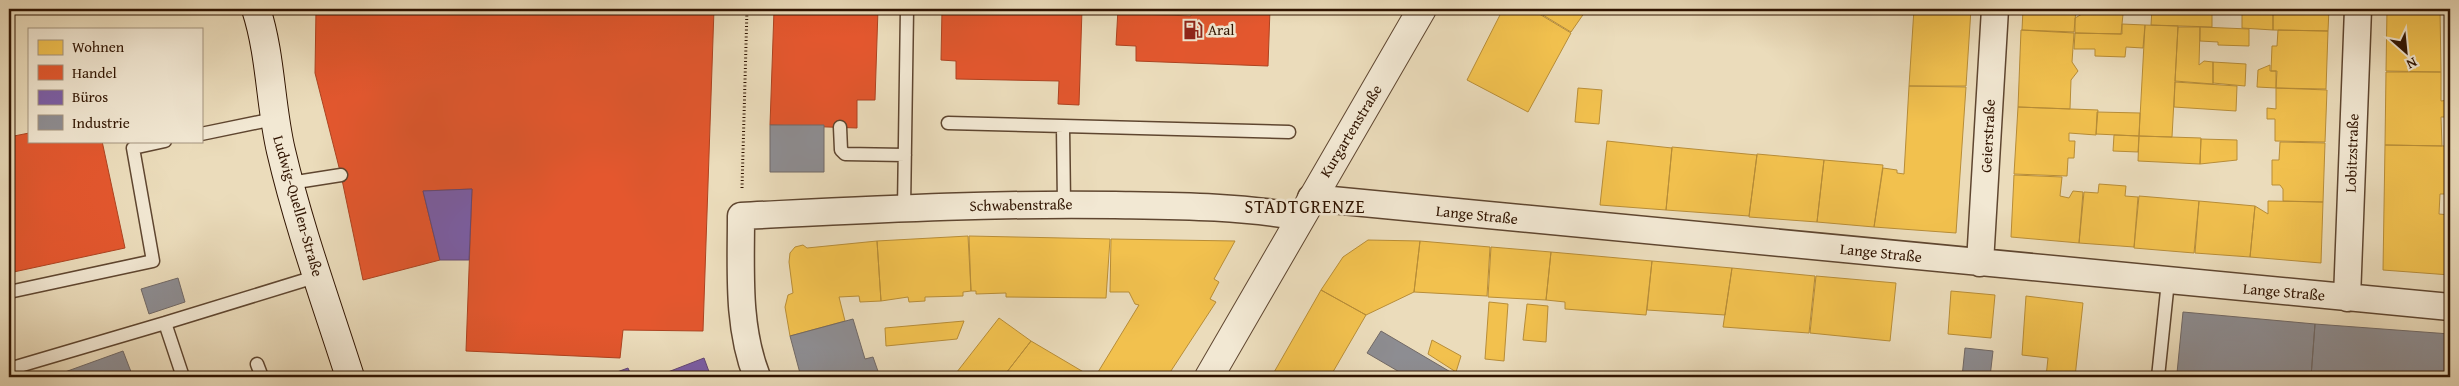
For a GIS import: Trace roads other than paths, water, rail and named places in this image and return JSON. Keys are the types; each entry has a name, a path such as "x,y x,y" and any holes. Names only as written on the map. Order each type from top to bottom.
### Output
{"street":[{"name":"Geierstraße","path":"1980,263 1995,9"},
{"name":"Lobitzstraße","path":"2347,298 2358,9"},
{"name":"Kurgartenstraße","path":"1209,377 1305,208 1380,84 1419,11"},
{"name":"Ludwig-Quellen-Straße","path":"262,16 274,119 290,183 350,377"},
{"name":"Schwabenstraße","path":"757,377 751,361 741,307 741,216 904,208 1064,204 1224,206 1256,209 1305,208"},
{"name":"Lange Straße","path":"1305,208 1980,263 2450,307"}],"lane":[{"path":"904,208 907,9"},
{"path":"202,134 274,119"},
{"path":"948,123 1289,132"},
{"path":"1063,126 1064,204"},
{"path":"840,127 841,150 845,154 905,155"},
{"path":"9,292 153,261 133,148 161,142"},
{"path":"290,183 341,175"},
{"path":"9,369 318,276"},
{"path":"2158,377 2163,312 2168,281"},
{"path":"165,323 183,377"},
{"path":"257,364 262,377"}],"place":[{"name":"Aral","path":"1193,30"}],"district":[{"name":"STADTGRENZE","path":"1305,207"}]}
